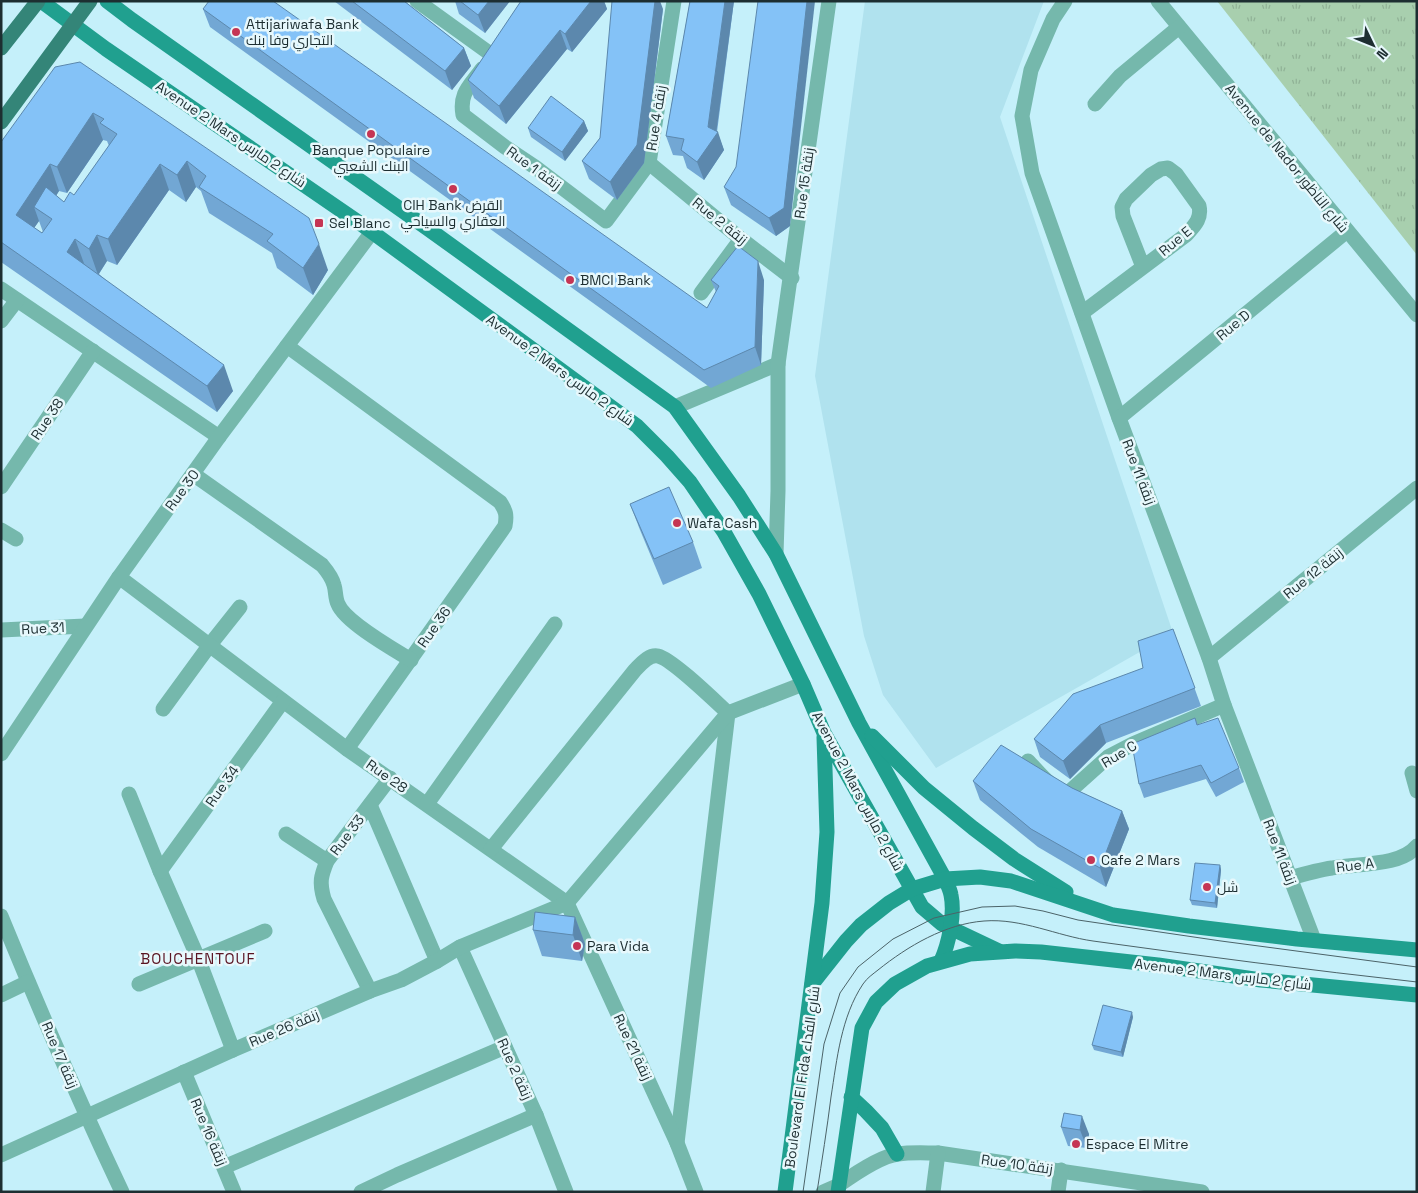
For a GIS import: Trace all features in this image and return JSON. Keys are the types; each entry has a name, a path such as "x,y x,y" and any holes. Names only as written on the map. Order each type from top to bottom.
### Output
{"main road":[{"name":"Avenue 2 Mars شارع 2 مارس","path":"40,1 372,232 637,426 667,456 690,482 724,532 759,594 803,684 824,733 922,907 934,918 999,952 1015,950 1041,952 1158,965 1261,980 1417,995"},
{"path":"1,48 40,1"},
{"path":"1,122 90,1"},
{"path":"107,1 674,407 739,496 776,554 859,723 945,880 951,895 952,913 946,948 941,961"},
{"path":"859,723 924,788 973,828 1014,860 1087,905 1113,914 1188,926 1417,950"},
{"path":"812,984 822,903 826,832 824,733"},
{"name":"Boulevard El Fida شارع الفداء","path":"785,1192 812,984 860,925 889,903 912,889 945,880 980,877 1011,880 1087,905"},
{"path":"838,1188 862,1028 876,1002 895,984 927,966 970,954 999,952"},
{"path":"851,1097 882,1128 897,1154"}],"street":[{"path":"416,1 492,55 502,40"},
{"name":"Rue 4 زنقة","path":"606,221 648,163 674,1"},
{"name":"Rue 15 زنقة","path":"776,554 778,364 792,278 829,1"},
{"name":"Rue 11 زنقة","path":"1065,1 1053,19 1031,70 1022,116 1032,172 1119,418 1209,658 1224,705 1314,940"},
{"name":"Avenue de Nador شارع الناظور","path":"1158,1 1417,315"},
{"path":"1095,104 1120,76 1179,27"},
{"name":"Rue 1 زنقة","path":"492,55 462,98 463,115 606,221"},
{"name":"Rue 2 زنقة","path":"648,163 792,278"},
{"name":"Rue E","path":"1082,313 1186,235 1196,224 1199,218 1199,206 1176,174 1168,168 1161,169 1152,175 1126,199 1122,207 1122,216 1143,267"},
{"name":"Rue D","path":"1119,418 1347,231"},
{"name":"Rue 30","path":"1,754 119,577 219,437 372,232"},
{"path":"701,293 741,238"},
{"path":"1,289 219,437"},
{"path":"1,321 17,300"},
{"name":"Rue 36","path":"287,346 500,502 507,517 505,526 347,749"},
{"name":"Rue 38","path":"1,487 93,351"},
{"path":"674,407 778,364"},
{"path":"193,474 322,565 330,574 334,583 337,603 343,612 355,623 411,660"},
{"name":"Rue 12 زنقة","path":"1209,658 1417,488"},
{"path":"1,530 16,539"},
{"name":"Rue 28","path":"119,577 347,749 567,903"},
{"path":"163,709 240,607"},
{"path":"427,804 555,624"},
{"name":"Rue 31","path":"1,630 85,626"},
{"path":"492,849 636,670 648,658 658,656 672,664 728,713"},
{"path":"567,903 728,713 803,684"},
{"name":"Rue 34","path":"160,871 282,701"},
{"name":"Rue C","path":"1028,761 1053,786 1063,792 1069,792 1108,757 1133,744 1224,705"},
{"path":"677,1143 728,713"},
{"path":"1412,773 1417,791"},
{"name":"Rue 33","path":"370,991 324,899 320,883 327,861 390,778"},
{"path":"129,794 198,958 233,1050"},
{"path":"370,805 437,962"},
{"path":"286,834 327,861"},
{"name":"Rue A","path":"1290,878 1333,867 1381,862 1402,857 1417,846"},
{"name":"Rue 26 زنقة","path":"1,1155 233,1050 370,991 401,980 437,962 460,947 567,903"},
{"name":"Rue 21 زنقة","path":"567,903 677,1143 696,1192"},
{"name":"Rue 17 زنقة","path":"1,916 86,1116 122,1192"},
{"path":"139,984 265,931"},
{"name":"Rue 2 زنقة","path":"460,947 536,1115 565,1191"},
{"path":"1,995 28,982"},
{"path":"224,1167 505,1047"},
{"name":"Rue 16 زنقة","path":"184,1072 234,1192"},
{"path":"361,1192 536,1115"},
{"path":"933,1192 938,1153"},
{"name":"Rue 10 زنقة","path":"823,1192 838,1188 850,1177 874,1163 897,1154 938,1153 1202,1192"},
{"path":"1058,1192 1061,1170"}],"shaded area":[{"path":"865,1 1044,1 1000,117 1173,633 936,768 883,695 864,636 815,376"}],"green space":[{"path":"1217,1 1417,1 1417,255 1391,222"}],"building":[{"path":"209,1 273,1 707,308 719,286 711,280 738,246 758,261 755,347 704,370 203,9"},
{"path":"352,1 404,1 464,48 445,71"},
{"path":"460,1 489,1 478,15"},
{"path":"521,1 591,1 565,34 560,30 499,106 468,80"},
{"path":"612,1 655,1 637,145 610,182 582,161 600,138"},
{"path":"690,1 725,1 708,127 718,132 697,162 681,150 684,139 666,136"},
{"path":"758,1 807,1 784,208 769,218 724,187 736,167"},
{"path":"80,62 309,218 319,244 303,268 267,241 273,234 199,187 206,176 187,161 177,175 160,164 108,239 97,235 89,249 75,239 67,252 224,365 207,386 1,242 1,142 55,67","holes":["93,113 104,119 100,123 117,134 74,195 70,192 64,202 46,187 34,207 52,219 42,233 16,215 50,164 57,167"]},
{"path":"551,96 584,121 562,152 528,128"},
{"path":"669,487 693,542 654,559 630,504"},
{"path":"1173,629 1195,688 1100,725 1063,761 1034,739 1073,694 1143,668 1138,641"},
{"path":"1195,718 1197,725 1218,718 1239,768 1211,783 1201,765 1139,784 1132,744"},
{"path":"1001,745 1072,788 1122,811 1100,868 1031,829 973,781"},
{"name":"شل","path":"1195,863 1220,865 1215,903 1190,900"},
{"path":"535,912 575,917 573,935 533,930"},
{"path":"1103,1005 1132,1012 1121,1052 1092,1045"},
{"path":"1064,1113 1082,1116 1080,1130 1061,1127"}],"tram line":[{"path":"803,1192 824,1044 840,993 858,967 893,939 934,918 982,907 1015,906 1078,920 1417,967"},
{"path":"817,1192 838,1053 845,1024 856,997 866,980 890,961 914,945 941,931 984,921 1012,922 1093,941 1417,982"}],"place":[{"name":"Attijariwafa Bank التجاري وفا بنك","path":"236,32"},
{"name":"Banque Populaire البنك الشعبي","path":"371,134"},
{"name":"CIH Bank القرض العقاري والسياحي","path":"453,189"},
{"name":"Sel Blanc","path":"319,223"},
{"name":"BMCI Bank","path":"570,280"},
{"name":"Wafa Cash","path":"677,523"},
{"name":"Cafe 2 Mars","path":"1091,860"},
{"name":"شل","path":"1207,887"},
{"name":"Para Vida","path":"577,946"},
{"name":"Espace El Mitre","path":"1076,1144"}],"district":[{"name":"BOUCHENTOUF","path":"198,958"}]}
